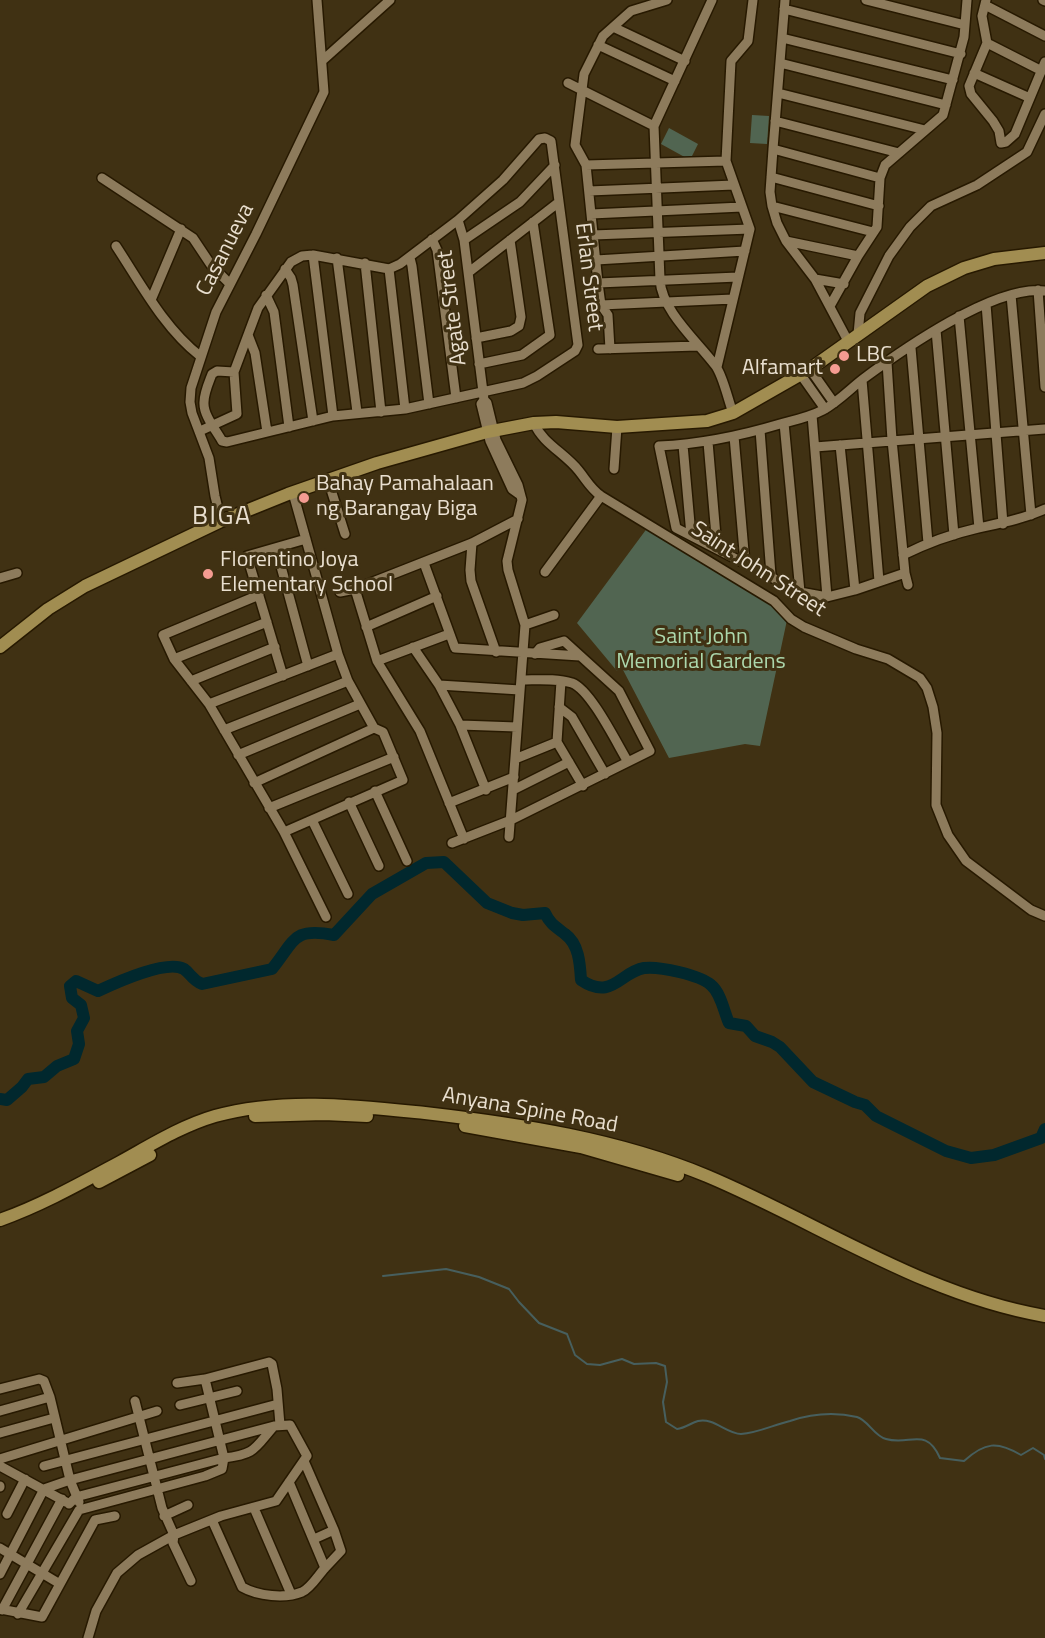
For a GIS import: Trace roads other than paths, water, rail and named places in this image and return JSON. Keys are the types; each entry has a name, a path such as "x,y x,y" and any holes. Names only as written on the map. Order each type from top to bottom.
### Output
{"main road":[{"path":"0,647 48,609 85,586 221,521 290,493 377,463 490,432 534,423 556,422 617,427 707,421 733,413 806,372 927,286 964,267 994,258 1045,253"},
{"name":"Anyana Spine Road","path":"0,1220 65,1191 196,1122 217,1116 280,1106 325,1105 393,1110 489,1121 583,1138 667,1162 705,1175 929,1281 998,1306 1045,1316"},
{"name":"Anyana Spine Road","path":"0,1228 79,1193 200,1129 254,1116 280,1114 393,1118 489,1129 538,1138 581,1147 665,1171 718,1190 906,1280 945,1296 997,1313 1045,1324"}],"street":[{"name":"Casanueva","path":"221,521 209,458 190,402 191,388 216,312 324,92 317,0"},
{"path":"323,60 390,0"},
{"path":"610,349 608,315 601,304 598,283 586,165 575,145 585,67 603,36 631,11 667,0"},
{"path":"710,0 685,61 654,126 660,280 661,292 666,301 698,346 717,367 733,413"},
{"path":"717,367 750,229 726,161 731,61 748,41 753,0"},
{"path":"866,0 964,25"},
{"path":"830,306 877,227 880,178 885,165 943,115 961,54 968,0"},
{"path":"987,43 1043,66 1015,134 1006,142 1001,143 999,130 971,94 969,86 987,43 982,16 986,3 1045,36"},
{"path":"853,337 830,306 815,279 786,241 772,206 771,177 784,4 961,54"},
{"path":"613,27 685,61"},
{"path":"782,38 953,80"},
{"path":"598,45 675,81"},
{"path":"780,63 946,105"},
{"path":"974,74 1030,99"},
{"path":"568,83 654,126"},
{"path":"778,93 926,130"},
{"path":"853,337 860,313 890,256 910,227 931,206 977,185 1027,152 1045,114"},
{"path":"775,121 899,153"},
{"name":"Erlan Street","path":"458,220 503,180 538,139 544,138 551,141 577,348 537,376 483,396"},
{"path":"773,149 880,178"},
{"path":"586,165 726,161"},
{"path":"464,240 520,202 555,165"},
{"path":"771,177 879,206"},
{"path":"102,178 193,238 211,265 230,284"},
{"path":"589,191 734,185"},
{"path":"469,272 559,202"},
{"path":"772,206 873,232"},
{"path":"591,214 742,207"},
{"path":"200,431 237,414 234,372 258,308 291,262 302,256 313,255 389,269 410,258 458,220"},
{"name":"Agate Street","path":"458,220 469,272 483,396 481,404 502,470 512,489 519,494 522,500 518,519"},
{"path":"478,364 522,355 550,335 533,222"},
{"path":"593,235 750,229"},
{"path":"151,300 181,230"},
{"path":"432,239 437,250 456,398"},
{"path":"476,338 512,331 519,326 521,317 510,240"},
{"path":"786,241 858,256"},
{"path":"116,246 151,300 185,345 200,356"},
{"path":"596,260 745,251"},
{"path":"313,255 333,416"},
{"path":"337,258 357,412"},
{"path":"410,258 429,404"},
{"path":"365,263 381,412"},
{"path":"285,269 293,285 313,421"},
{"path":"389,269 405,409"},
{"path":"598,283 738,277"},
{"path":"815,279 844,284"},
{"path":"905,573 827,597 800,592 771,575 676,528 659,446 708,442 812,415 830,406 887,362 959,316 1011,295 1042,291 1045,387"},
{"path":"266,295 274,312 289,427"},
{"path":"1011,295 1031,515"},
{"path":"601,304 733,299"},
{"path":"986,304 998,432 1003,524"},
{"path":"959,316 979,528"},
{"path":"936,330 954,535"},
{"path":"248,335 255,353 267,432"},
{"path":"598,349 698,346"},
{"path":"911,348 928,543"},
{"path":"887,362 892,441 908,585"},
{"path":"234,372 217,371 212,374 204,401 204,409 213,426 222,441 227,442 333,416 405,409 456,398 483,396"},
{"path":"806,372 830,406"},
{"path":"862,380 879,581"},
{"path":"812,415 827,597"},
{"name":"Saint John Street","path":"534,423 539,435 572,464 601,496 774,601 791,619 804,627 856,649 888,659 920,678 927,688 933,706 937,733 936,805 948,835 966,861 1031,910 1045,916"},
{"path":"784,423 800,592"},
{"path":"614,469 617,427"},
{"path":"815,447 1045,429"},
{"path":"760,430 771,575"},
{"path":"734,436 745,563"},
{"path":"708,442 717,548"},
{"path":"683,445 691,535"},
{"path":"840,445 855,590"},
{"path":"328,480 345,534"},
{"path":"284,832 403,780 383,732 374,728 348,681 338,654 299,515 294,511 290,493"},
{"path":"545,572 601,496"},
{"path":"903,555 928,543 979,528 1003,524 1045,509"},
{"path":"340,592 355,589 424,563 472,543 518,519"},
{"path":"509,837 525,625 507,566 518,519"},
{"path":"283,676 247,556 306,539"},
{"path":"472,543 471,581 496,652"},
{"path":"276,548 308,666"},
{"path":"424,563 455,648 580,656"},
{"path":"0,578 17,573"},
{"path":"355,589 377,661 420,731 464,839"},
{"path":"259,595 164,635 174,659 209,704 284,832 326,917"},
{"path":"366,627 437,596"},
{"path":"525,625 554,615"},
{"path":"174,659 267,622"},
{"path":"377,661 449,634"},
{"path":"452,843 511,820 650,751 619,691 564,641 540,648 535,654"},
{"path":"191,681 275,647"},
{"path":"412,647 439,685 460,725 486,790"},
{"path":"209,704 338,654"},
{"path":"224,730 348,681"},
{"path":"439,685 520,685 561,681 574,684 586,693 628,762"},
{"path":"561,681 557,742 583,786"},
{"path":"238,755 360,704"},
{"path":"559,707 572,717 605,774"},
{"path":"460,725 517,727"},
{"path":"254,783 374,728"},
{"path":"515,759 557,742"},
{"path":"269,808 394,757"},
{"path":"513,790 569,762"},
{"path":"449,803 514,777"},
{"path":"375,791 407,861"},
{"path":"349,802 379,866"},
{"path":"312,820 348,894"},
{"path":"69,1500 154,1476 250,1453 277,1425 278,1404 272,1364 269,1362 205,1380 177,1383"},
{"path":"0,1389 42,1379 51,1397 70,1480 69,1500 26,1565 1,1609 42,1617 95,1520"},
{"path":"18,1614 81,1510 222,1469 224,1458 205,1380"},
{"path":"180,1405 237,1391"},
{"path":"0,1411 51,1397"},
{"path":"135,1401 164,1516 174,1535 173,1543 191,1581"},
{"path":"44,1466 278,1404"},
{"path":"0,1459 157,1411"},
{"path":"0,1433 54,1418"},
{"path":"0,1574 44,1489 277,1425 290,1425 307,1456 276,1501 212,1520 174,1535 138,1555 117,1573 96,1611 88,1638"},
{"path":"212,1520 242,1587 252,1593 284,1595 304,1591 341,1551 303,1461"},
{"path":"0,1466 69,1500 95,1520 115,1516"},
{"path":"7,1514 25,1479"},
{"path":"289,1482 326,1568"},
{"path":"164,1516 188,1505"},
{"path":"254,1508 291,1594"},
{"path":"314,1539 334,1530"},
{"path":"0,1548 60,1584"}],"waterway":[{"path":"0,1099 7,1100 28,1079 44,1077 57,1066 74,1059 79,1044 77,1031 84,1018 81,1005 72,998 70,986 76,981 98,991 141,973 166,967 184,969 202,984 272,969 296,938 310,933 334,935 372,894 426,863 444,862 487,903 523,915 545,913 551,923 573,943 578,955 581,980 601,988 644,968 659,968 706,981 717,993 729,1023 746,1026 755,1036 780,1047 813,1082 865,1105 876,1116 946,1151 971,1158 994,1155 1041,1138 1045,1129"},
{"path":"383,1276 446,1269 479,1277 509,1289 539,1323 567,1334 575,1355 587,1364 600,1365 622,1359 634,1364 656,1363 665,1366 667,1382 663,1402 666,1422 677,1429 704,1420 741,1434 806,1417 840,1415 861,1419 878,1435 886,1439 923,1440 935,1448 940,1458 964,1461 978,1450 998,1446 1021,1455 1033,1448 1044,1455 1045,1459"}],"place":[{"name":"LBC","path":"844,356"},
{"name":"Alfamart","path":"835,369"},
{"name":"Bahay Pamahalaan ng Barangay Biga","path":"304,498"},
{"name":"Florentino Joya Elementary School","path":"208,574"}],"district":[{"name":"BIGA","path":"222,518"}],"park label":[{"name":"Saint John Memorial Gardens","path":"701,650"}]}
